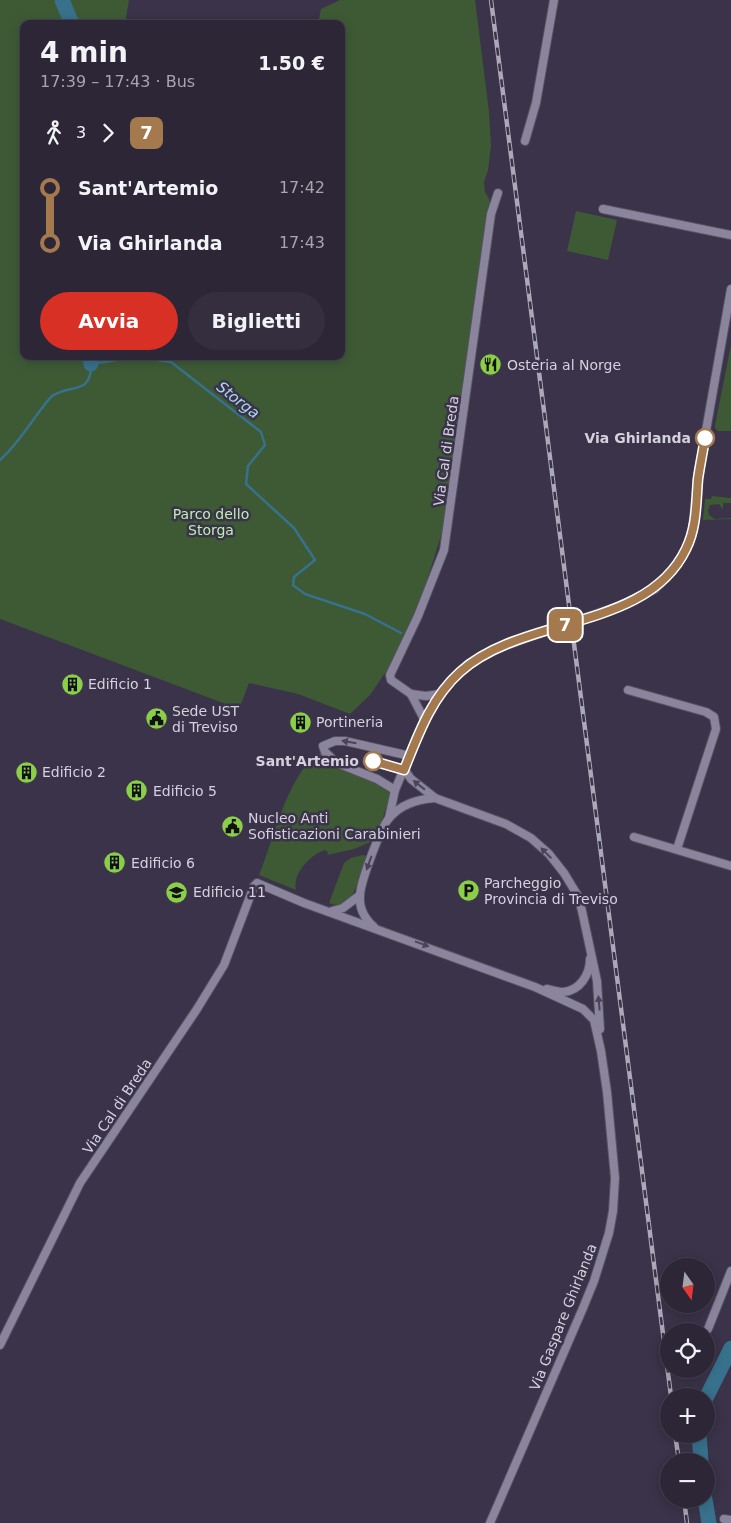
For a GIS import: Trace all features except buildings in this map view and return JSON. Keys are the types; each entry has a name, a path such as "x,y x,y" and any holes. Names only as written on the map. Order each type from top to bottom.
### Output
{"street":[{"path":"525,141 536,103 554,0"},
{"name":"Via Cal di Breda","path":"425,721 411,694 392,681 390,675 418,616 444,550 491,214 498,193"},
{"path":"603,209 731,235"},
{"path":"584,618 637,600 655,589 668,577 678,563 691,538 695,519 698,476 731,289"},
{"path":"376,928 363,913 360,895 373,853 388,818 395,790 425,721 440,694 460,672 480,657 510,643 563,625"},
{"path":"628,690 706,712 714,717 716,729 677,849"},
{"path":"411,694 426,696 440,694"},
{"path":"395,790 337,763 325,752 323,746 335,741 345,741 410,756"},
{"name":"Via Gaspare Ghirlanda","path":"404,770 411,779 435,798 506,824 530,838 549,854 564,873 578,896 597,982 601,1051 612,1137 615,1178 613,1211 609,1233 594,1281 583,1308 490,1523"},
{"path":"388,818 409,803 435,798"},
{"path":"634,837 731,866"},
{"name":"Via Cal di Breda","path":"0,1346 80,1183 197,1009 224,965 254,886 257,883"},
{"name":"Via Gaspare Ghirlanda","path":"257,883 328,911 535,986 584,1009 594,1020 601,1051"},
{"path":"328,911 343,908 360,895"},
{"name":"Via Gaspare Ghirlanda","path":"535,986 562,992 570,991 576,987 587,974 590,964 589,944"},
{"path":"710,1323 731,1271"}],"green space":[{"name":"Parco dello Storga","path":"0,0 129,0 126,20 20,20 20,360 345,360 345,20 319,20 321,9 340,0 475,0 489,112 491,146 488,170 484,182 485,192 491,207 485,224 444,526 425,587 404,637 389,667 370,695 350,714 298,694 249,683 239,709 0,619"},
{"path":"576,211 617,220 608,260 567,251"},
{"path":"731,345 731,431 718,431 715,425"},
{"path":"712,496 731,498 731,503 723,503 723,510 719,504 710,505 709,515 715,519 731,519 703,520 705,499 711,499"},
{"path":"323,753 390,790 391,794 375,840 354,849 327,855 328,852 325,850 320,852 309,860 300,871 296,890 259,875 282,811 296,780 316,754"},
{"path":"366,856 366,862 354,892 344,903 337,905 329,903 344,863 351,858"}],"waterway":[{"path":"62,0 70,20"},
{"path":"90,360 91,364"},
{"name":"Storga","path":"0,460 16,443 51,397 57,393 83,385 90,374 91,364 117,360"},
{"name":"Storga","path":"157,360 171,362 261,432 265,445 248,466 246,484 294,528 315,560 294,577 293,585 305,594 365,614 401,633"},
{"path":"711,1388 731,1348"},
{"path":"700,1443 700,1453"},
{"path":"706,1508 709,1523"}],"tunnel":[{"path":"563,625 584,618"}],"railway":[{"path":"491,0 670,1388"},
{"path":"676,1443 678,1453"},
{"path":"685,1508 687,1523"}],"bus line":[{"name":"7","path":"373,761 404,770 416,740 440,694 460,672 480,657 510,643 637,600 655,589 668,577 683,556 691,538 698,476 705,438"}],"place":[{"name":"Osteria al Norge","path":"491,365"},
{"name":"Via Ghirlanda","path":"705,438"},
{"name":"Edificio 1","path":"72,684"},
{"name":"Sede UST di Treviso","path":"156,719"},
{"name":"Portineria","path":"300,722"},
{"name":"Sant'Artemio","path":"373,761"},
{"name":"Edificio 2","path":"26,772"},
{"name":"Edificio 5","path":"137,791"},
{"name":"Nucleo Anti Sofisticazioni Carabinieri","path":"232,826"},
{"name":"Edificio 6","path":"115,863"},
{"name":"Parcheggio Provincia di Treviso","path":"468,891"},
{"name":"Edificio 11","path":"177,892"}]}
